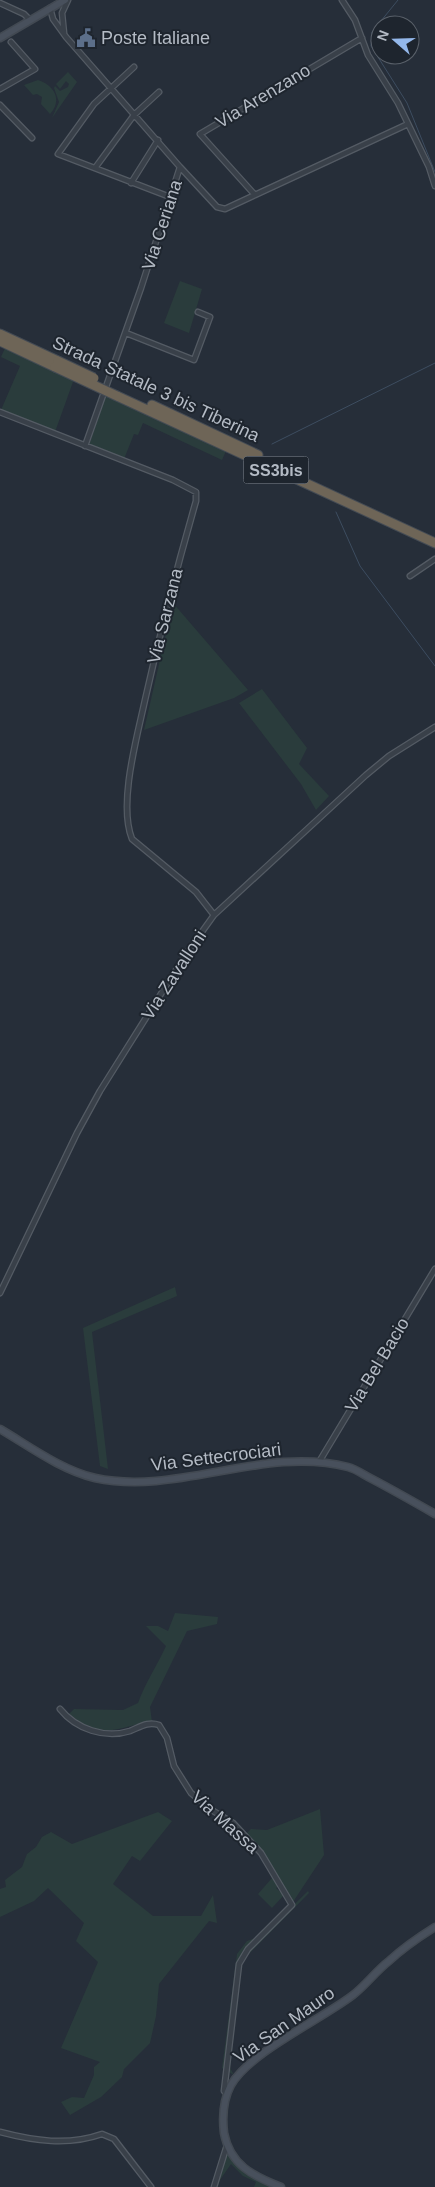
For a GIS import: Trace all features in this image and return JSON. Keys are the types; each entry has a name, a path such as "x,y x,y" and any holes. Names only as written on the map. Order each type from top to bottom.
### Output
{"highway":[{"name":"Strada Statale 3 bis Tiberina","path":"0,334 57,364 435,544"},
{"name":"Strada Statale 3 bis Tiberina","path":"0,341 57,364"},
{"name":"Strada Statale 3 bis Tiberina","path":"118,393 435,537"}],"main road":[{"path":"0,38 66,0"},
{"name":"Via Settecrociari","path":"0,1429 59,1463 93,1477 121,1482 157,1481 277,1464 319,1462 350,1468 435,1514"},
{"name":"Via San Mauro","path":"281,2187 254,2176 242,2168 227,2145 222,2120 227,2094 238,2076 256,2058 354,1994 389,1960 435,1927"}],"street":[{"path":"51,8 62,17 66,0"},
{"path":"342,0 356,20 368,55 408,124 429,167 435,186"},
{"path":"0,3 24,14 30,20"},
{"name":"Via Ceriana","path":"51,8 53,19 66,37 180,167 126,333 85,446"},
{"path":"40,14 53,19"},
{"name":"Via Ceriana","path":"62,17 66,37"},
{"name":"Via Arenzano","path":"255,195 200,134 362,38"},
{"path":"0,89 35,69 11,42"},
{"path":"134,68 90,110 58,154 170,197"},
{"path":"95,168 134,115 159,92"},
{"path":"0,105 32,138"},
{"path":"180,167 216,207 225,209 408,124"},
{"path":"131,183 158,140"},
{"path":"429,167 435,165"},
{"path":"126,333 194,360 210,317 198,312"},
{"name":"Via Sarzana","path":"0,412 179,483 196,492 196,501 167,601 132,760 127,827 132,839 196,892 214,915"},
{"path":"410,576 435,559"},
{"name":"Via Zavalloni","path":"0,1293 77,1134 100,1091 186,954 214,915 366,775 389,756 435,727"},
{"name":"Via Bel Bacio","path":"319,1462 435,1269"},
{"name":"Via Massa","path":"60,1709 75,1722 96,1732 122,1733 146,1724 159,1725 167,1738 174,1766 191,1793 210,1809 233,1823 261,1853 292,1905 248,1949 239,1964 224,2091 227,2094"},
{"path":"0,2132 37,2140 76,2141 102,2134 114,2140 151,2187"},
{"path":"214,2187 227,2145"}],"shaded area":[{"path":"68,72 77,82 52,118 59,102 54,88 55,86 60,91 68,87 69,84 66,81 60,89 56,84"},
{"path":"38,80 48,85 55,94 56,103 50,114 41,104 42,97 37,94 33,95 24,85"},
{"path":"180,281 202,289 189,333 164,323"},
{"path":"5,348 74,379 55,432 1,410 20,366 1,357"},
{"path":"106,395 226,451 222,460 143,423 138,435 134,434 124,459 89,445"},
{"path":"173,603 248,690 234,698 144,730"},
{"path":"262,689 307,748 299,764 329,796 316,810 301,784 239,703"},
{"path":"175,1287 177,1296 92,1332 108,1469 100,1466 83,1328"},
{"path":"175,1613 218,1617 217,1624 187,1631 150,1707 152,1722 119,1729 101,1730 81,1723 69,1714 74,1709 123,1710 138,1703 166,1646 146,1626 158,1626 168,1631"},
{"path":"320,1809 324,1855 293,1902 260,1848 246,1834 251,1829 267,1830"},
{"path":"158,1812 172,1821 140,1861 132,1856 113,1884 153,1916 201,1916 213,1895 217,1923 209,1921 159,1984 156,2016 150,2043 124,2069 122,2077 101,2097 70,2115 61,2102 72,2097 84,2098 94,2075 94,2067 100,2062 61,2048 98,1962 76,1941 84,1923 48,1888 34,1901 0,1917 0,1889 6,1887 5,1880 22,1867 27,1854 36,1847 42,1837 51,1832 72,1844"},
{"path":"259,1853 278,1886 276,1888 284,1895 272,1908 258,1894 272,1878"},
{"path":"308,1891 309,1893 246,1957 242,1965 230,2068 234,2075 222,2068 237,1954 247,1941 256,1938 241,1956 238,1966 262,1936"},
{"path":"227,2150 241,2169 260,2181 275,2187 254,2187 256,2182 243,2176 231,2164 220,2180 218,2187 215,2187"}],"waterway":[{"path":"398,0 372,32 371,46 407,103 435,172"},
{"path":"272,444 435,363"},
{"path":"336,512 360,566 435,666"}],"place":[{"name":"Poste Italiane","path":"86,38"}]}
